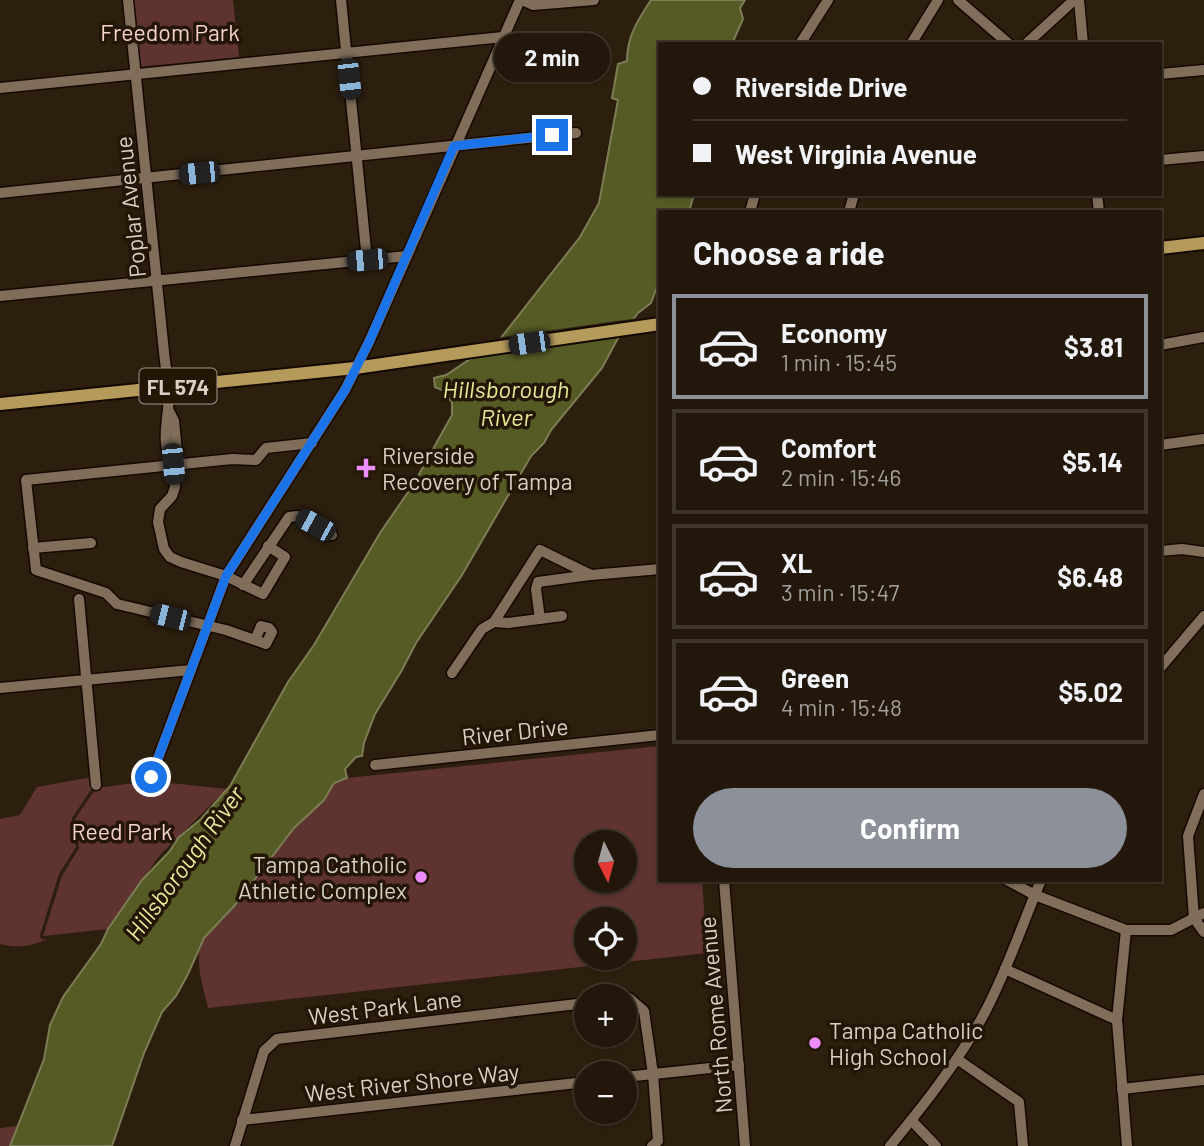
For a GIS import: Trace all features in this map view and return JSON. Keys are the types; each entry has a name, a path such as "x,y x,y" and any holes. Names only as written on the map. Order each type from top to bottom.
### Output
{"main road":[{"path":"1162,248 1204,243"},
{"name":"FL 574","path":"0,404 355,368 658,324"}],"street":[{"name":"Poplar Avenue","path":"128,0 168,409 174,421 177,453 173,464 175,487 172,496 160,509 158,522 164,549 170,557 226,576"},
{"path":"341,0 367,260"},
{"path":"151,777 226,576 345,390 521,0 533,5 594,0"},
{"path":"801,42 828,0"},
{"path":"912,42 938,0"},
{"path":"958,0 1007,42"},
{"path":"1028,42 1077,0"},
{"path":"1077,0 1083,42"},
{"path":"0,88 503,37"},
{"path":"1162,74 1204,70"},
{"path":"0,193 576,133"},
{"path":"1162,160 1204,156"},
{"path":"0,296 407,256"},
{"path":"1162,345 1204,337"},
{"path":"1162,445 1204,439"},
{"path":"255,640 117,604 106,593 36,570 26,480 232,458 256,460 267,448 312,443"},
{"path":"243,585 289,517 297,516 332,535"},
{"path":"33,548 91,543"},
{"path":"226,576 263,594 285,557 268,546"},
{"path":"1162,551 1182,549 1204,552"},
{"path":"494,622 540,550 591,575"},
{"path":"540,619 536,589 538,582 658,569"},
{"path":"79,599 96,785"},
{"path":"452,673 482,629 494,622 562,616"},
{"path":"1162,666 1204,616"},
{"path":"0,688 191,670"},
{"name":"River Drive","path":"375,765 658,734"},
{"path":"1204,794 1188,836 1199,916 1204,932"},
{"name":"North Rome Avenue","path":"724,882 745,1146"},
{"path":"1011,882 1035,895 1126,930 1171,930 1199,916"},
{"path":"890,1146 957,1059 985,1012 1040,882"},
{"path":"1126,930 1116,1020 1127,1146"},
{"path":"1005,969 1116,1020"},
{"name":"West Park Lane","path":"235,1146 264,1051 277,1039 574,1004"},
{"path":"637,1005 644,1011 653,1074 658,1141 652,1146"},
{"path":"957,1059 1019,1102 1023,1146"},
{"path":"637,1076 738,1065"},
{"path":"1122,1089 1204,1080"},
{"name":"West River Shore Way","path":"242,1120 574,1083"},
{"path":"912,1120 936,1146"}],"green space":[{"name":"Freedom Park","path":"131,0 233,0 239,57 139,67"},
{"name":"Tampa Catholic Athletic Complex","path":"658,746 658,882 702,882 707,953 637,961 637,907 574,907 574,968 208,1008 199,960 204,939 211,929 222,921 294,828 324,800 335,783 347,778"},
{"path":"92,777 93,787 72,818 76,847 59,874 40,935 41,939 47,939 24,946 0,944 0,819 20,815 37,787"},
{"name":"Reed Park","path":"151,781 227,789 160,855 108,929 43,936 62,876 79,848 75,819 96,788"},
{"path":"17,1126 10,1146 0,1146 0,1128"}],"water":[{"name":"Hillsborough River","path":"651,0 745,0 740,8 743,19 733,42 658,42 658,196 693,196 690,210 658,210 658,284 651,303 638,313 617,340 602,368 531,456 462,575 416,643 375,714 362,756 356,757 345,769 347,778 334,783 324,800 294,828 235,905 204,938 176,996 162,1012 144,1053 112,1146 10,1146 44,1059 50,1025 63,997 142,880 170,851 178,838 201,819 230,786 288,682 314,645 380,533 413,485 452,415 452,402 442,390 435,387 434,378 446,375 500,339 580,237 599,203 618,100 612,98 618,64 627,61 631,36"}],"pier":[{"path":"639,318 624,337 463,360 495,338"}],"place":[{"name":"Riverside Recovery of Tampa","path":"366,468"},
{"name":"Tampa Catholic Athletic Complex","path":"421,877"},
{"name":"Tampa Catholic High School","path":"815,1043"}],"route":[{"path":"151,777 226,576 345,390 369,342 454,146 552,135"}]}
